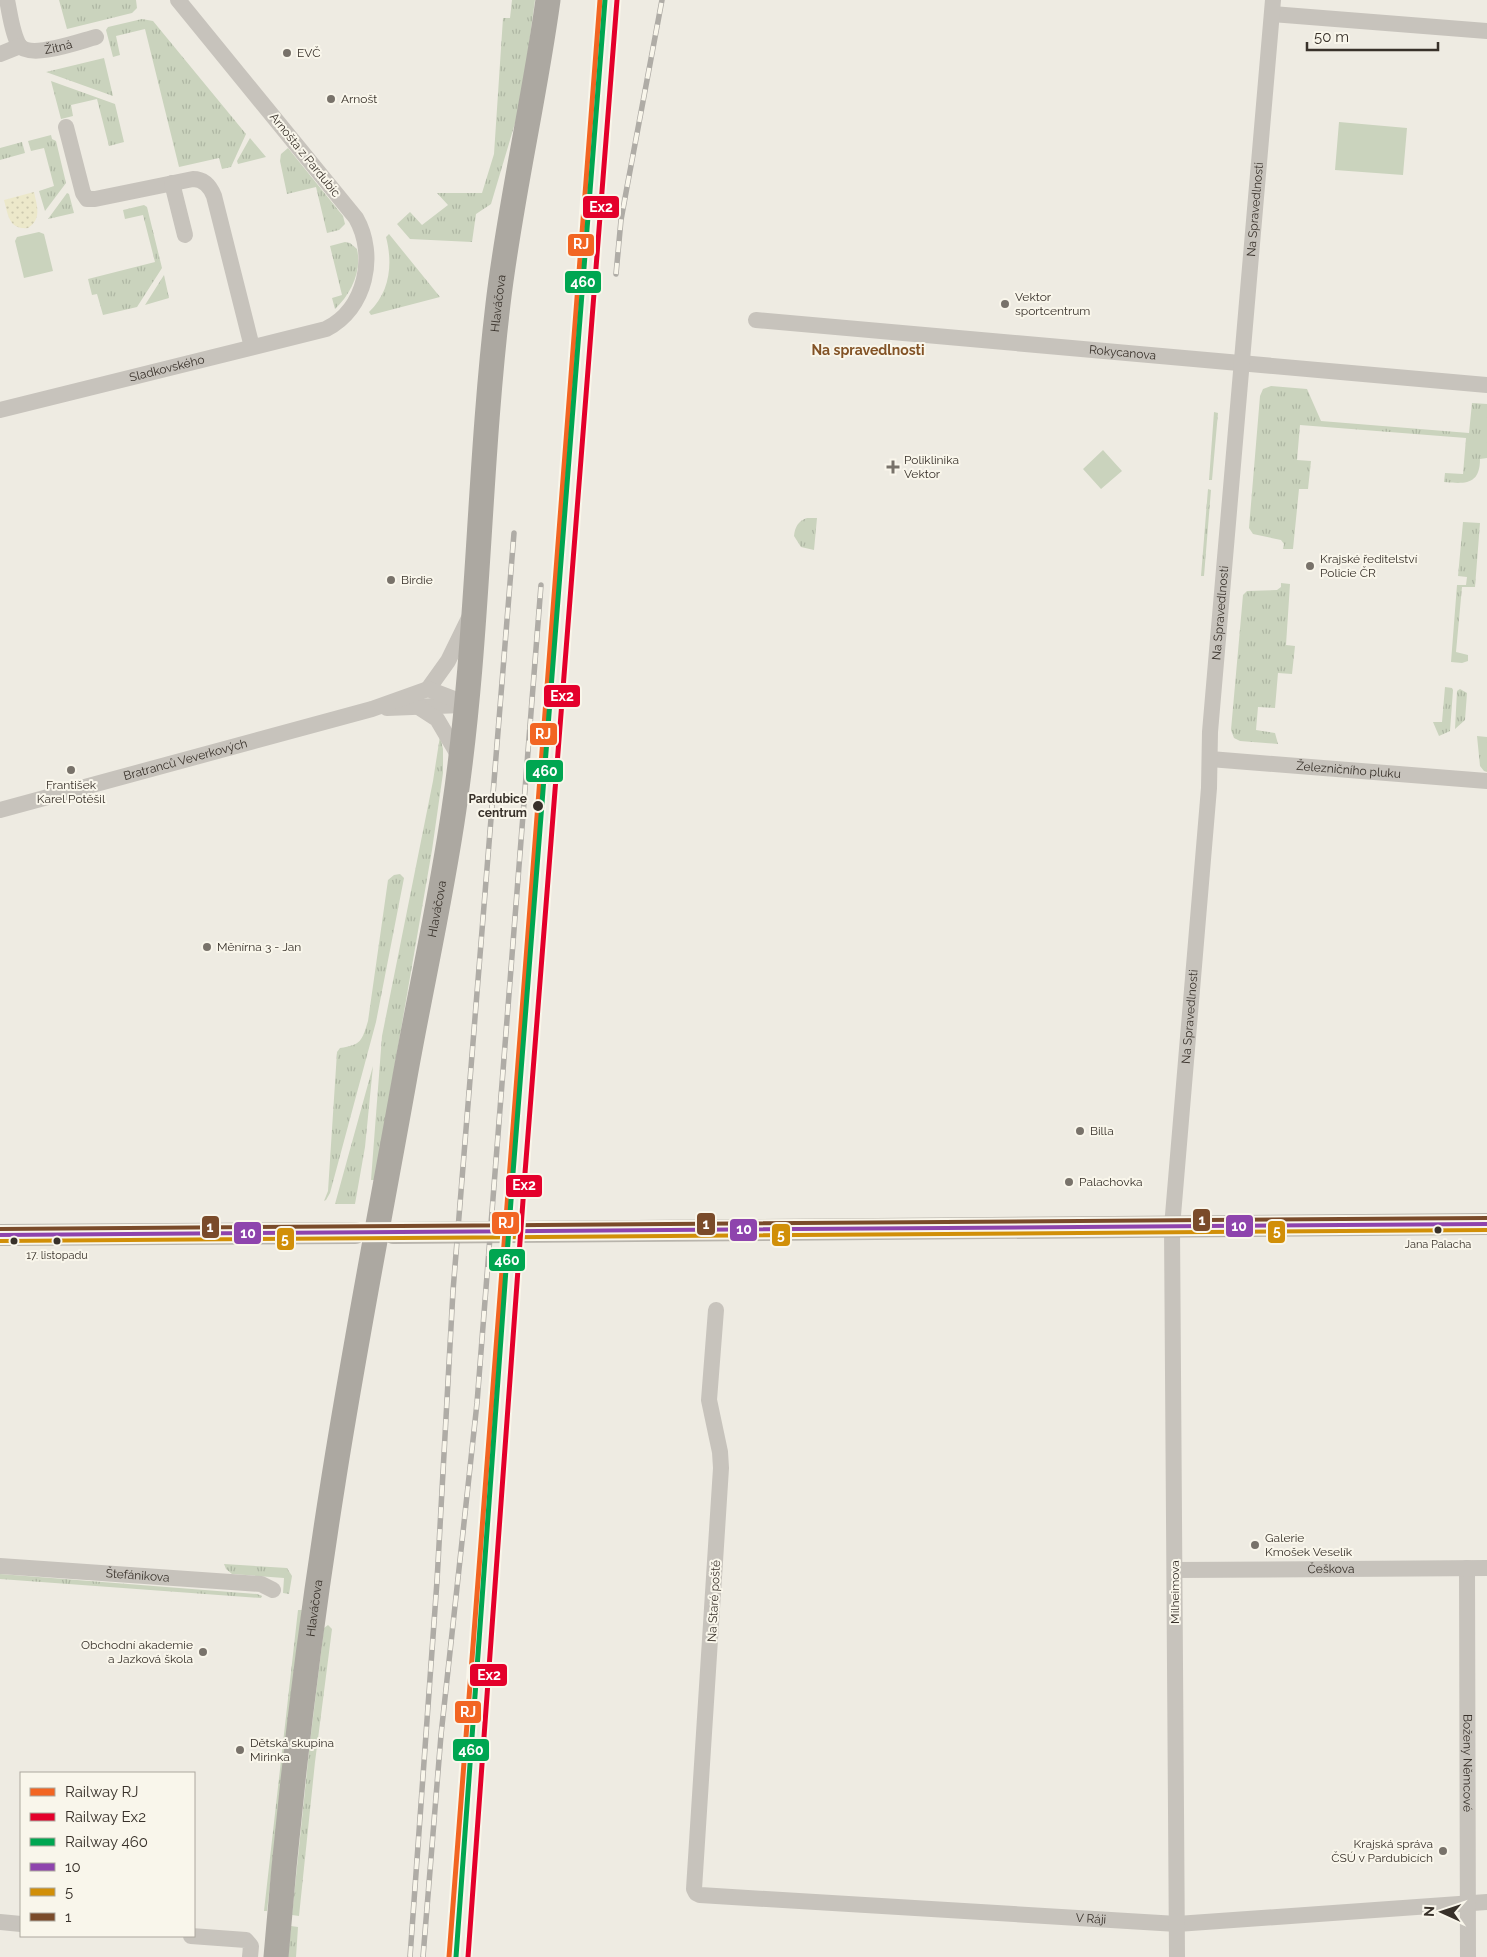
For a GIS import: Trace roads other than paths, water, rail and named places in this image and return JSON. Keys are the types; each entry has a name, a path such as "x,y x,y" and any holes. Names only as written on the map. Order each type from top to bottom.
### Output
{"main road":[{"name":"Hlaváčova","path":"276,1957 301,1714 316,1601 346,1406 422,979 443,874 460,759 467,704 484,459 498,305 508,230 548,0"},
{"path":"392,1232 1487,1224"},
{"path":"0,1235 356,1233"}],"street":[{"path":"0,54 20,46 16,38 7,0"},
{"name":"Arnošta z Pardubic","path":"178,0 356,218 363,230 368,252 366,275 359,293 349,310 334,325"},
{"path":"1273,7 1487,31"},
{"name":"Na Spravedlnosti","path":"1172,1227 1209,788 1210,732 1273,7"},
{"name":"Žitná","path":"20,46 27,51 39,52 96,37"},
{"path":"66,127 83,193 87,199 95,200 199,179 212,189 252,347"},
{"path":"172,183 185,235"},
{"name":"Rokycanova","path":"756,320 1487,385"},
{"name":"Sladkovského","path":"0,410 326,330 334,325"},
{"name":"Hlaváčova","path":"428,689 448,661 474,610"},
{"path":"428,689 467,704"},
{"name":"Bratranců Veverkových","path":"0,810 372,709 428,689"},
{"name":"Bratranců Veverkových","path":"372,709 420,708 467,704"},
{"path":"420,708 437,719 460,759"},
{"name":"Železničního pluku","path":"1210,759 1487,781"},
{"name":"Milheimova","path":"1172,1227 1178,1957"},
{"name":"Na Staré poště","path":"696,1893 694,1889 721,1468 720,1452 710,1400 716,1310"},
{"name":"Štefánikova","path":"0,1566 261,1584 273,1590"},
{"name":"Boženy Němcové","path":"1467,1568 1468,1957"},
{"name":"Češkova","path":"1175,1570 1487,1568"},
{"name":"V Ráji","path":"696,1893 700,1895 1177,1924 1487,1902"},
{"path":"0,1922 20,1924"},
{"path":"195,1936 242,1939 250,1950"}],"railway":[{"path":"616,274 621,220 662,0"},
{"path":"410,1957 437,1581 453,1291 514,533"},
{"path":"423,1957 441,1735 477,1403 541,585"}],"rail line":[{"name":"RJ","path":"449,1957 600,0"},
{"name":"460","path":"456,1957 513,1173 605,0"},
{"name":"Ex2","path":"468,1957 525,1173 617,0"}],"place":[{"name":"EVČ","path":"287,53"},
{"name":"Arnošt","path":"331,99"},
{"name":"Vektor sportcentrum","path":"1005,304"},
{"name":"Poliklinika Vektor","path":"893,467"},
{"name":"Krajské ředitelství Policie ČR","path":"1310,566"},
{"name":"Birdie","path":"391,580"},
{"name":"František Karel Potěšil","path":"71,770"},
{"name":"Pardubice centrum","path":"538,806"},
{"name":"Měnírna 3 - Jan","path":"207,947"},
{"name":"Billa","path":"1080,1131"},
{"name":"Palachovka","path":"1069,1182"},
{"name":"Jana Palacha","path":"1438,1230"},
{"name":"17. listopadu","path":"57,1241"},
{"name":"Galerie Kmošek Veselík","path":"1255,1545"},
{"name":"Obchodní akademie a Jazková škola","path":"203,1652"},
{"name":"Dětská skupina Mirinka","path":"240,1750"},
{"name":"Krajská správa ČSÚ v Pardubicích","path":"1443,1851"}],"district":[{"name":"Na spravedlnosti","path":"868,350"}]}
